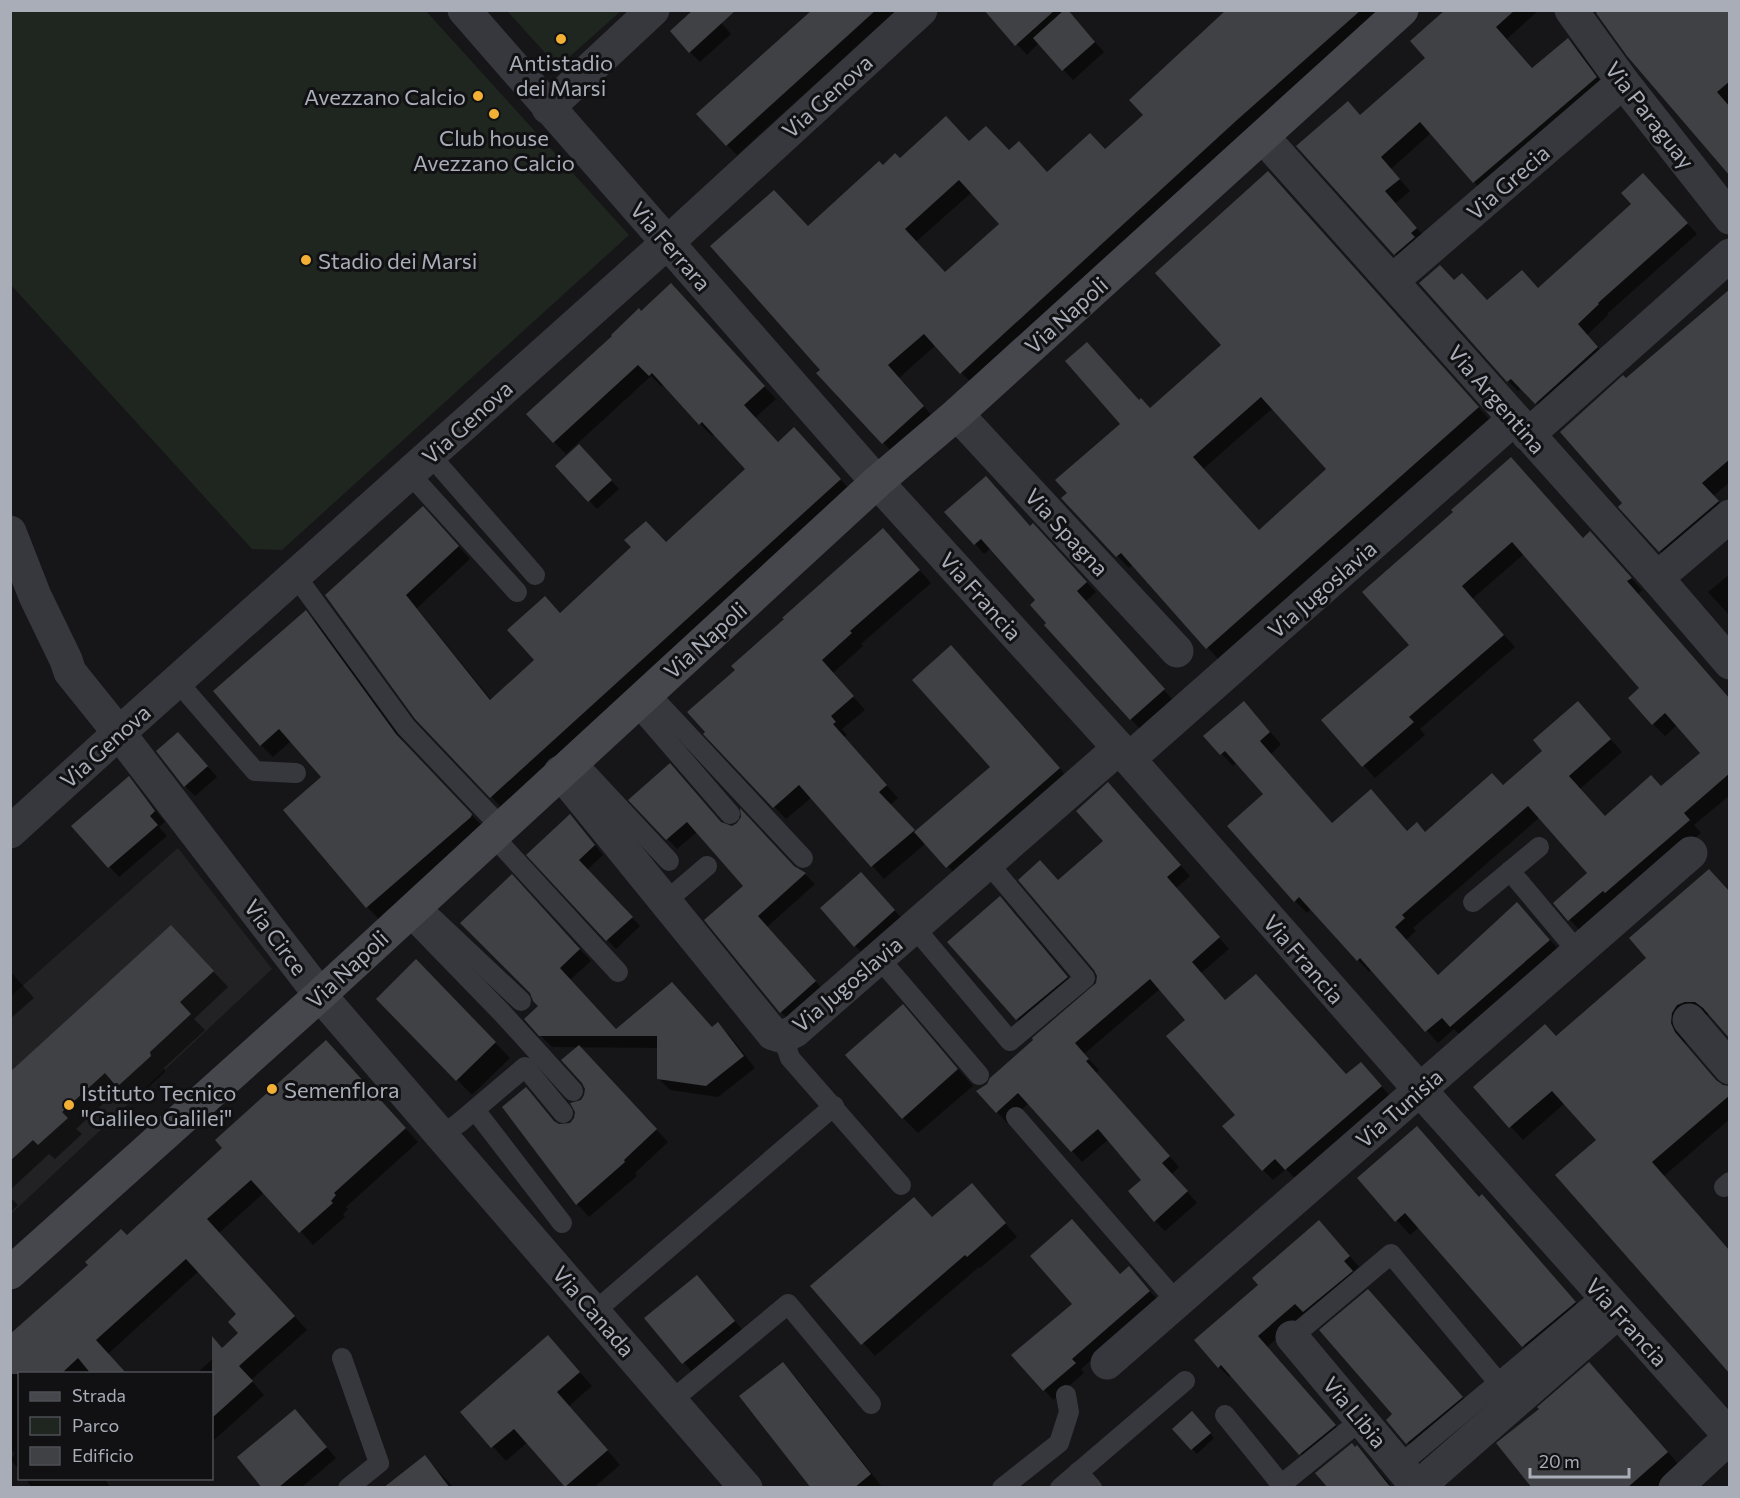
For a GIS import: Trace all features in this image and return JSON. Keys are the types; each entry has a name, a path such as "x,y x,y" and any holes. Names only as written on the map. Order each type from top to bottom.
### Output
{"main road":[{"name":"Via Napoli","path":"10,1273 320,995 877,482 957,414 1401,10"}],"street":[{"name":"Via Ferrara","path":"464,10 877,482"},
{"path":"548,108 653,10"},
{"name":"Via Genova","path":"10,832 668,242 921,10"},
{"name":"Via Paraguay","path":"1571,10 1623,82 1730,219"},
{"name":"Via Grecia","path":"1392,281 1623,82"},
{"name":"Via Argentina","path":"1263,137 1657,578 1730,663"},
{"name":"Via Jugoslavia","path":"567,766 665,902 773,1034 783,1037 795,1031 988,863 1124,754 1730,255"},
{"name":"Via Spagna","path":"957,414 1177,651"},
{"name":"Via Francia","path":"877,482 1124,754 1420,1090 1730,1436"},
{"path":"1657,578 1730,516"},
{"name":"Via Circe","path":"10,532 34,596 70,672 320,995 441,1135"},
{"name":"Via Tunisia","path":"1107,1363 1691,853"},
{"path":"1689,1020 1730,1068"},
{"name":"Via Canada","path":"441,1135 746,1488"},
{"path":"1412,1480 1610,1303"},
{"name":"Via Libia","path":"1292,1337 1412,1480"},
{"path":"1675,1488 1730,1436"}],"lane":[{"path":"420,464 535,575"},
{"path":"420,464 517,592"},
{"path":"296,575 406,728 618,972"},
{"path":"177,681 255,771 296,773"},
{"path":"641,698 730,814"},
{"path":"641,698 803,858"},
{"path":"567,766 669,861"},
{"path":"1473,902 1539,847"},
{"path":"914,927 1010,1041 1085,978 988,863"},
{"path":"665,902 707,866"},
{"path":"1510,871 1578,952"},
{"path":"412,909 520,1001"},
{"path":"412,909 573,1091"},
{"path":"879,958 979,1075"},
{"path":"783,1037 790,1058 901,1185"},
{"path":"441,1135 475,1110 525,1067 563,1113"},
{"path":"594,1312 834,1106"},
{"path":"475,1110 562,1223"},
{"path":"1016,1117 1177,1302"},
{"path":"1292,1337 1391,1254 1498,1382"},
{"path":"1412,1480 1498,1382 1610,1303"},
{"path":"671,1401 788,1304 871,1404"},
{"path":"342,1358 379,1463 348,1488"},
{"path":"1060,1488 1185,1382"},
{"path":"1002,1488 1059,1443 1069,1412 1066,1395"},
{"path":"1225,1415 1283,1486 1361,1420"},
{"path":"1078,1472 1092,1488"}],"shaded area":[{"name":"Istituto Tecnico \"Galileo Galilei\"","path":"178,848 272,969 11,1214 11,996"}],"green space":[{"name":"Stadio dei Marsi","path":"11,10 426,11 629,235 282,550 252,549 11,285"},
{"name":"Antistadio dei Marsi","path":"507,11 621,11 558,67"}],"building":[{"path":"693,10 736,10 689,53 670,31"},
{"path":"812,10 876,10 726,146 696,114"},
{"path":"984,10 1055,10 1015,46"},
{"path":"1064,10 1068,10 1095,42 1062,71 1033,38"},
{"path":"1226,10 1361,10 1237,120 960,374 924,334 888,365 924,406 882,444 816,373 820,370 710,246 774,190 808,226 879,161 883,165 895,153 900,158 946,116 969,141 986,126 1009,150 1019,141 1047,172 1090,133 1105,149 1143,115 1129,100","holes":["959,180 999,224 945,272 905,229"]},
{"path":"1445,10 1515,10 1496,27 1532,68 1568,38 1597,77 1473,183 1420,122 1381,157 1400,179 1385,191 1417,228 1411,233 1415,237 1394,255 1296,146 1348,101 1360,115 1425,58 1410,41"},
{"path":"1599,10 1730,10 1730,81 1717,92 1730,107 1730,176 1627,56 1596,13"},
{"path":"1268,171 1479,407 1206,649 1121,553 1116,557 1061,498 1067,493 1055,480 1120,424 1065,361 1087,342 1139,400 1141,398 1150,408 1221,345 1155,273","holes":["1261,397 1326,469 1259,530 1193,457"]},
{"path":"1643,173 1688,223 1598,303 1578,324 1598,347 1535,404 1511,379 1507,382 1419,283 1440,265 1454,280 1462,273 1487,300 1522,270 1538,288 1631,204 1621,193"},
{"path":"671,283 765,386 744,405 778,442 794,427 841,479 490,798 415,719 325,595 423,506 459,546 406,595 490,700 534,660 507,630 545,596 560,613 631,547 624,540 646,521 666,542 745,469 702,422 699,425 652,373 649,376 638,365 553,443 526,414 612,336 639,308 641,311"},
{"path":"1730,289 1730,459 1702,483 1719,501 1659,552 1618,507 1622,503 1560,432 1623,375 1626,378"},
{"path":"579,444 612,480 588,502 555,466"},
{"path":"1511,457 1583,538 1590,531 1632,578 1627,581 1730,699 1730,773 1684,813 1690,820 1605,893 1603,891 1568,921 1553,903 1587,873 1528,806 1402,915 1405,918 1395,927 1438,975 1517,902 1550,940 1450,1027 1442,1018 1425,1032 1360,958 1357,961 1299,897 1294,902 1227,826 1263,794 1225,751 1220,755 1203,736 1244,701 1270,732 1260,741 1332,823 1371,789 1407,831 1417,822 1425,832 1492,773 1503,785 1542,751 1533,740 1578,701 1611,739 1569,776 1605,816 1651,775 1661,786 1700,753 1665,713 1652,725 1628,698 1639,688 1512,542 1462,586 1504,635 1409,717 1414,722 1362,767 1321,720 1409,645 1362,592 1453,512 1451,510"},
{"path":"986,476 1030,526 1033,523 1087,582 1077,591 1165,689 1130,720 1044,625 1046,623 1030,605 1035,600 981,539 974,545 944,512"},
{"path":"883,528 920,570 850,631 852,633 822,660 854,696 831,716 836,722 833,724 887,785 879,792 915,830 871,867 799,785 773,808 703,734 705,732 687,712 735,670 731,666 784,619 782,618"},
{"path":"306,610 396,734 472,814 366,908 283,810 321,777 279,729 260,746 213,691"},
{"path":"951,645 1060,768 946,868 914,832 990,767 912,680"},
{"path":"178,732 208,766 184,787 156,751"},
{"path":"670,763 721,822 732,826 737,823 741,817 740,808 794,866 806,873 758,916 816,981 780,1013 704,920 743,886 687,822 666,840 628,800"},
{"path":"129,776 155,811 150,816 158,825 108,868 71,826"},
{"path":"1108,782 1181,865 1167,877 1220,937 1192,962 1225,1000 1256,974 1346,1074 1361,1062 1382,1086 1285,1170 1275,1159 1262,1171 1222,1126 1235,1115 1166,1036 1185,1020 1150,979 1075,1043 1089,1059 1086,1061 1170,1156 1162,1163 1188,1191 1154,1222 1128,1191 1141,1180 1098,1129 1071,1152 1018,1093 996,1113 976,1091 987,1084 990,1078 1033,1040 1032,1038 1096,983 1097,976 1094,970 1018,880 1040,860 1058,880 1103,841 1076,811"},
{"path":"570,814 595,845 579,860 633,917 606,941 526,855"},
{"path":"1709,869 1730,892 1730,1039 1695,1002 1677,1005 1672,1013 1671,1023 1675,1032 1716,1080 1723,1085 1730,1086 1730,1095 1652,1162 1730,1251 1730,1374 1555,1175 1596,1140 1552,1091 1509,1128 1473,1087 1545,1024 1556,1036 1646,958 1629,938"},
{"path":"861,872 895,910 854,947 820,908"},
{"path":"512,874 580,949 560,968 616,1029 672,982 712,1027 718,1022 744,1056 706,1086 657,1079 657,1036 539,1036 524,1019 538,1006 530,993 460,923"},
{"path":"1000,896 1068,977 1016,1020 947,942"},
{"path":"171,925 214,971 180,1002 191,1014 150,1052 151,1056 117,1087 105,1073 62,1112 68,1118 38,1145 33,1140 10,1161 10,1072"},
{"path":"416,959 496,1042 456,1081 376,999"},
{"path":"903,1004 958,1069 902,1119 845,1055"},
{"path":"326,1040 406,1128 334,1193 336,1195 331,1201 333,1203 299,1233 251,1180 207,1219 295,1316 239,1366 253,1381 213,1417 212,1336 222,1348 238,1333 228,1322 236,1314 186,1259 96,1340 125,1372 89,1372 78,1358 63,1372 10,1374 10,1334 88,1265 85,1262 121,1229 127,1235 222,1148 215,1140"},
{"path":"579,1045 657,1129 624,1160 625,1162 576,1205 502,1107 526,1087 554,1121 559,1124 570,1123 575,1112 570,1103 581,1100 585,1089 561,1060"},
{"path":"1417,1126 1479,1197 1482,1194 1576,1302 1522,1347 1405,1213 1395,1222 1357,1178"},
{"path":"972,1183 1006,1223 967,1257 965,1255 861,1345 810,1286 914,1197 932,1217"},
{"path":"1072,1219 1120,1274 1129,1266 1150,1291 1072,1359 1076,1363 1043,1391 1011,1355 1072,1304 1030,1256"},
{"path":"1319,1220 1350,1256 1344,1261 1353,1271 1303,1312 1295,1304 1258,1336 1336,1425 1299,1455 1221,1365 1218,1368 1194,1340 1258,1285 1252,1278"},
{"path":"697,1275 735,1321 682,1364 644,1318"},
{"path":"1368,1289 1463,1397 1406,1444 1386,1420 1392,1414 1319,1330"},
{"path":"548,1335 580,1372 557,1392 608,1450 565,1487 514,1429 491,1448 460,1412"},
{"path":"783,1362 871,1474 854,1488 811,1488 739,1396"},
{"path":"1589,1362 1668,1452 1627,1488 1532,1488 1496,1443 1539,1409 1537,1407"},
{"path":"295,1409 327,1447 278,1488 262,1488 237,1457"},
{"path":"1192,1411 1211,1433 1191,1450 1172,1429"},
{"path":"1352,1443 1355,1447 1357,1445 1391,1488 1328,1488 1315,1473"},
{"path":"425,1455 450,1488 383,1488"}],"place":[{"name":"Antistadio dei Marsi","path":"561,39"},
{"name":"Avezzano Calcio","path":"478,96"},
{"name":"Club house Avezzano Calcio","path":"494,114"},
{"name":"Stadio dei Marsi","path":"306,260"},
{"name":"Semenflora","path":"272,1089"},
{"name":"Istituto Tecnico \"Galileo Galilei\"","path":"69,1105"}]}
